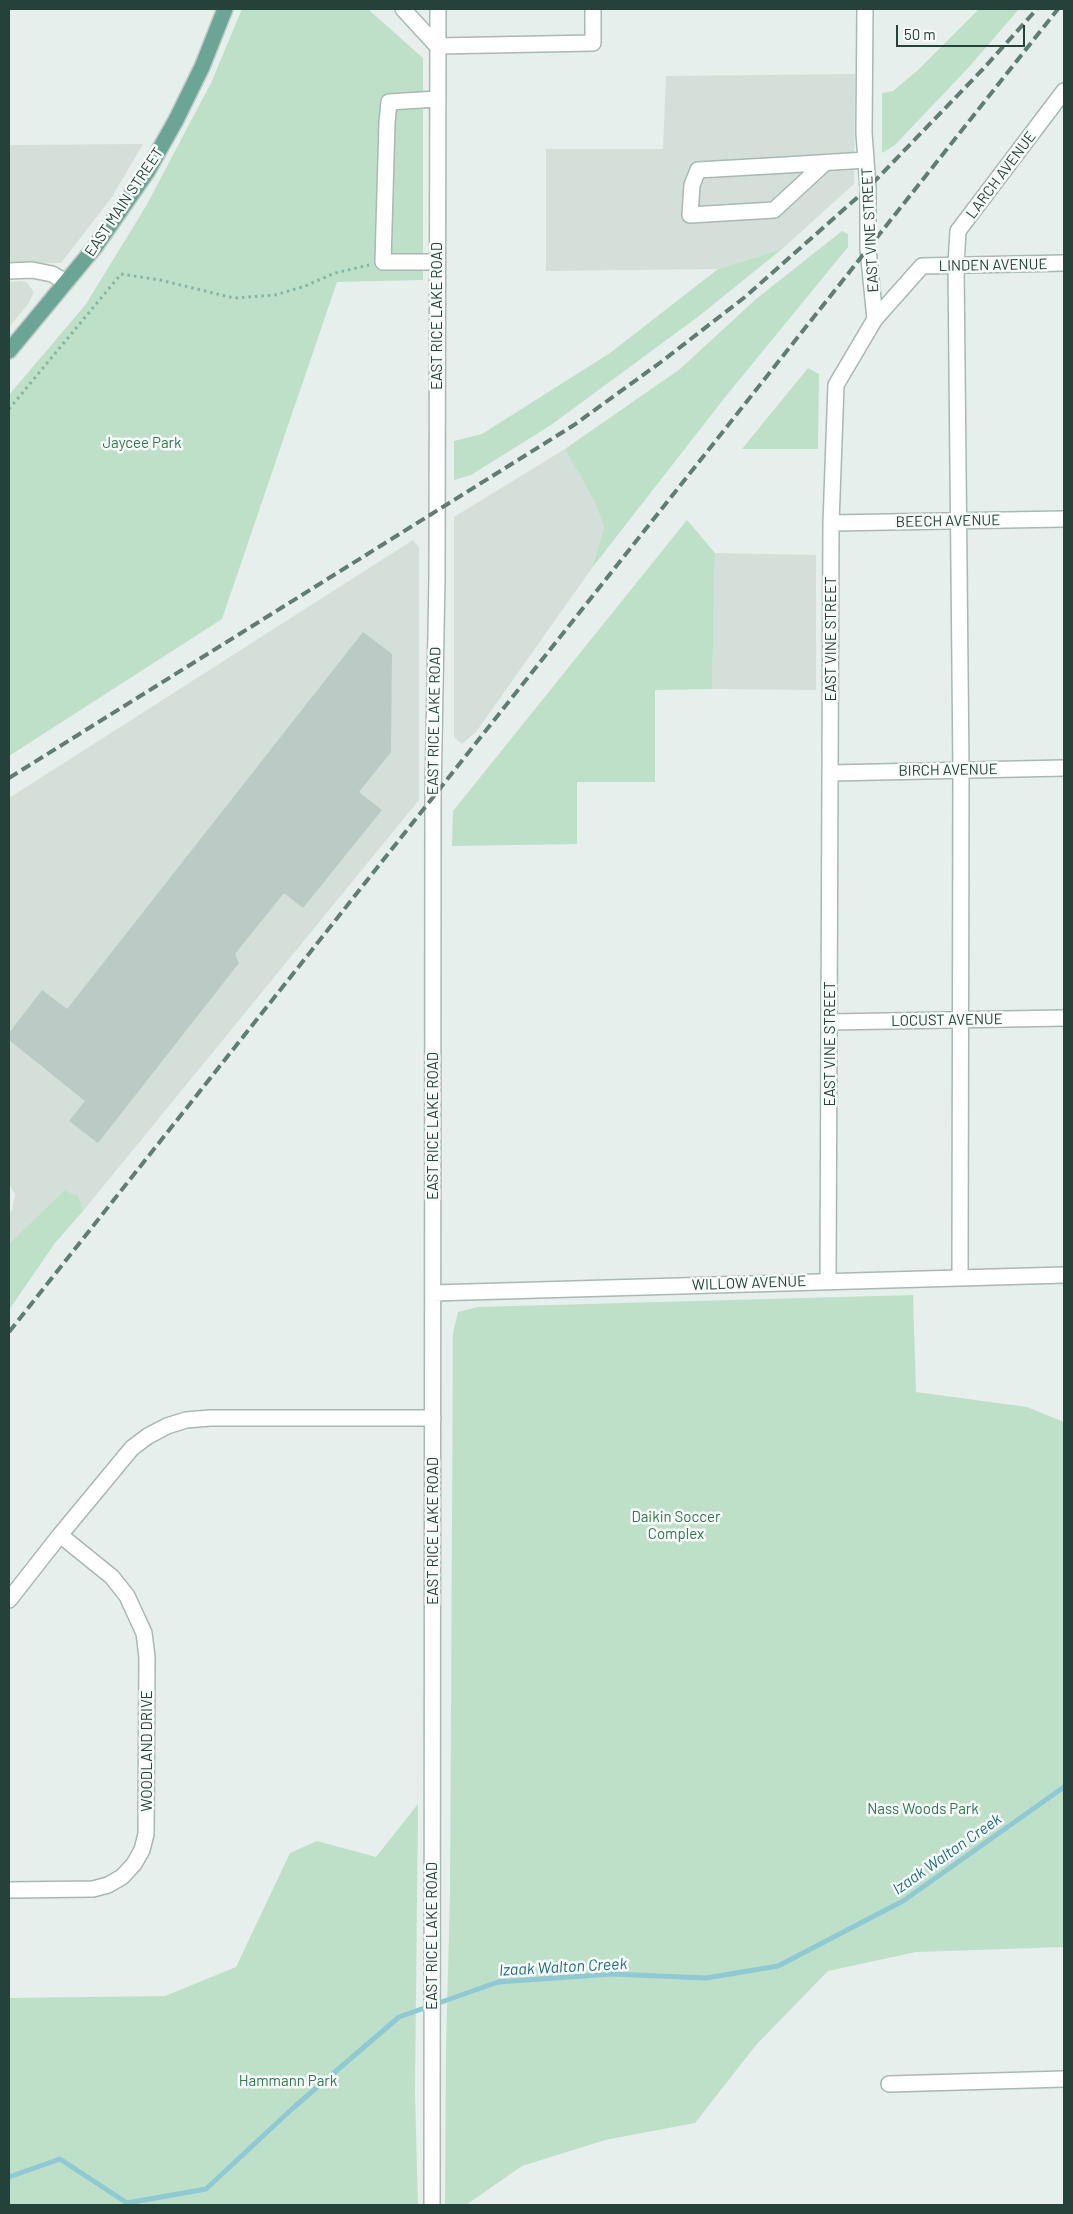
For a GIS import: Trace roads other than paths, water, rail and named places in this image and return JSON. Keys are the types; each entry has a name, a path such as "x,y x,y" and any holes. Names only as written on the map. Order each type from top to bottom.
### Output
{"main road":[{"name":"EAST MAIN STREET","path":"9,351 95,247 147,172 198,76 225,9"}],"street":[{"path":"403,9 438,46 593,43 593,9"},
{"name":"EAST RICE LAKE ROAD","path":"432,2205 433,795 437,577 438,9"},
{"name":"EAST VINE STREET","path":"828,1280 831,523 836,385 875,319 868,249 865,9"},
{"name":"LARCH AVENUE","path":"960,1277 961,770 956,265 958,231 1064,91"},
{"path":"437,262 383,262 386,122 389,102 438,99"},
{"path":"825,163 774,210 690,214 692,185 698,170 866,160"},
{"name":"LINDEN AVENUE","path":"875,319 922,266 1064,263"},
{"path":"9,271 32,270 52,274 66,282"},
{"name":"BEECH AVENUE","path":"831,523 1064,519"},
{"name":"BIRCH AVENUE","path":"831,772 1064,768"},
{"name":"LOCUST AVENUE","path":"830,1022 1064,1018"},
{"name":"WILLOW AVENUE","path":"433,1292 1064,1275"},
{"path":"9,1600 132,1448 148,1436 167,1426 186,1420 210,1418 433,1418"},
{"name":"WOODLAND DRIVE","path":"9,1890 82,1890 108,1885 122,1877 134,1864 142,1850 146,1834 147,1657 144,1633 127,1596 112,1577 60,1536"},
{"path":"889,2084 1064,2079"}],"waterway":[{"name":"Izaak Walton Creek","path":"9,2177 60,2159 127,2203 206,2189 293,2108 399,2017 498,1982 612,1974 706,1978 778,1966 903,1901 1064,1787"}],"railway":[{"path":"9,778 574,425 661,362 745,297 868,188 983,69 1037,9"},
{"path":"9,1332 1058,9"}],"park label":[{"name":"Jaycee Park","path":"142,443"},
{"name":"Daikin Soccer Complex","path":"676,1526"},
{"name":"Nass Woods Park","path":"923,1809"},
{"name":"Hammann Park","path":"288,2081"}]}
